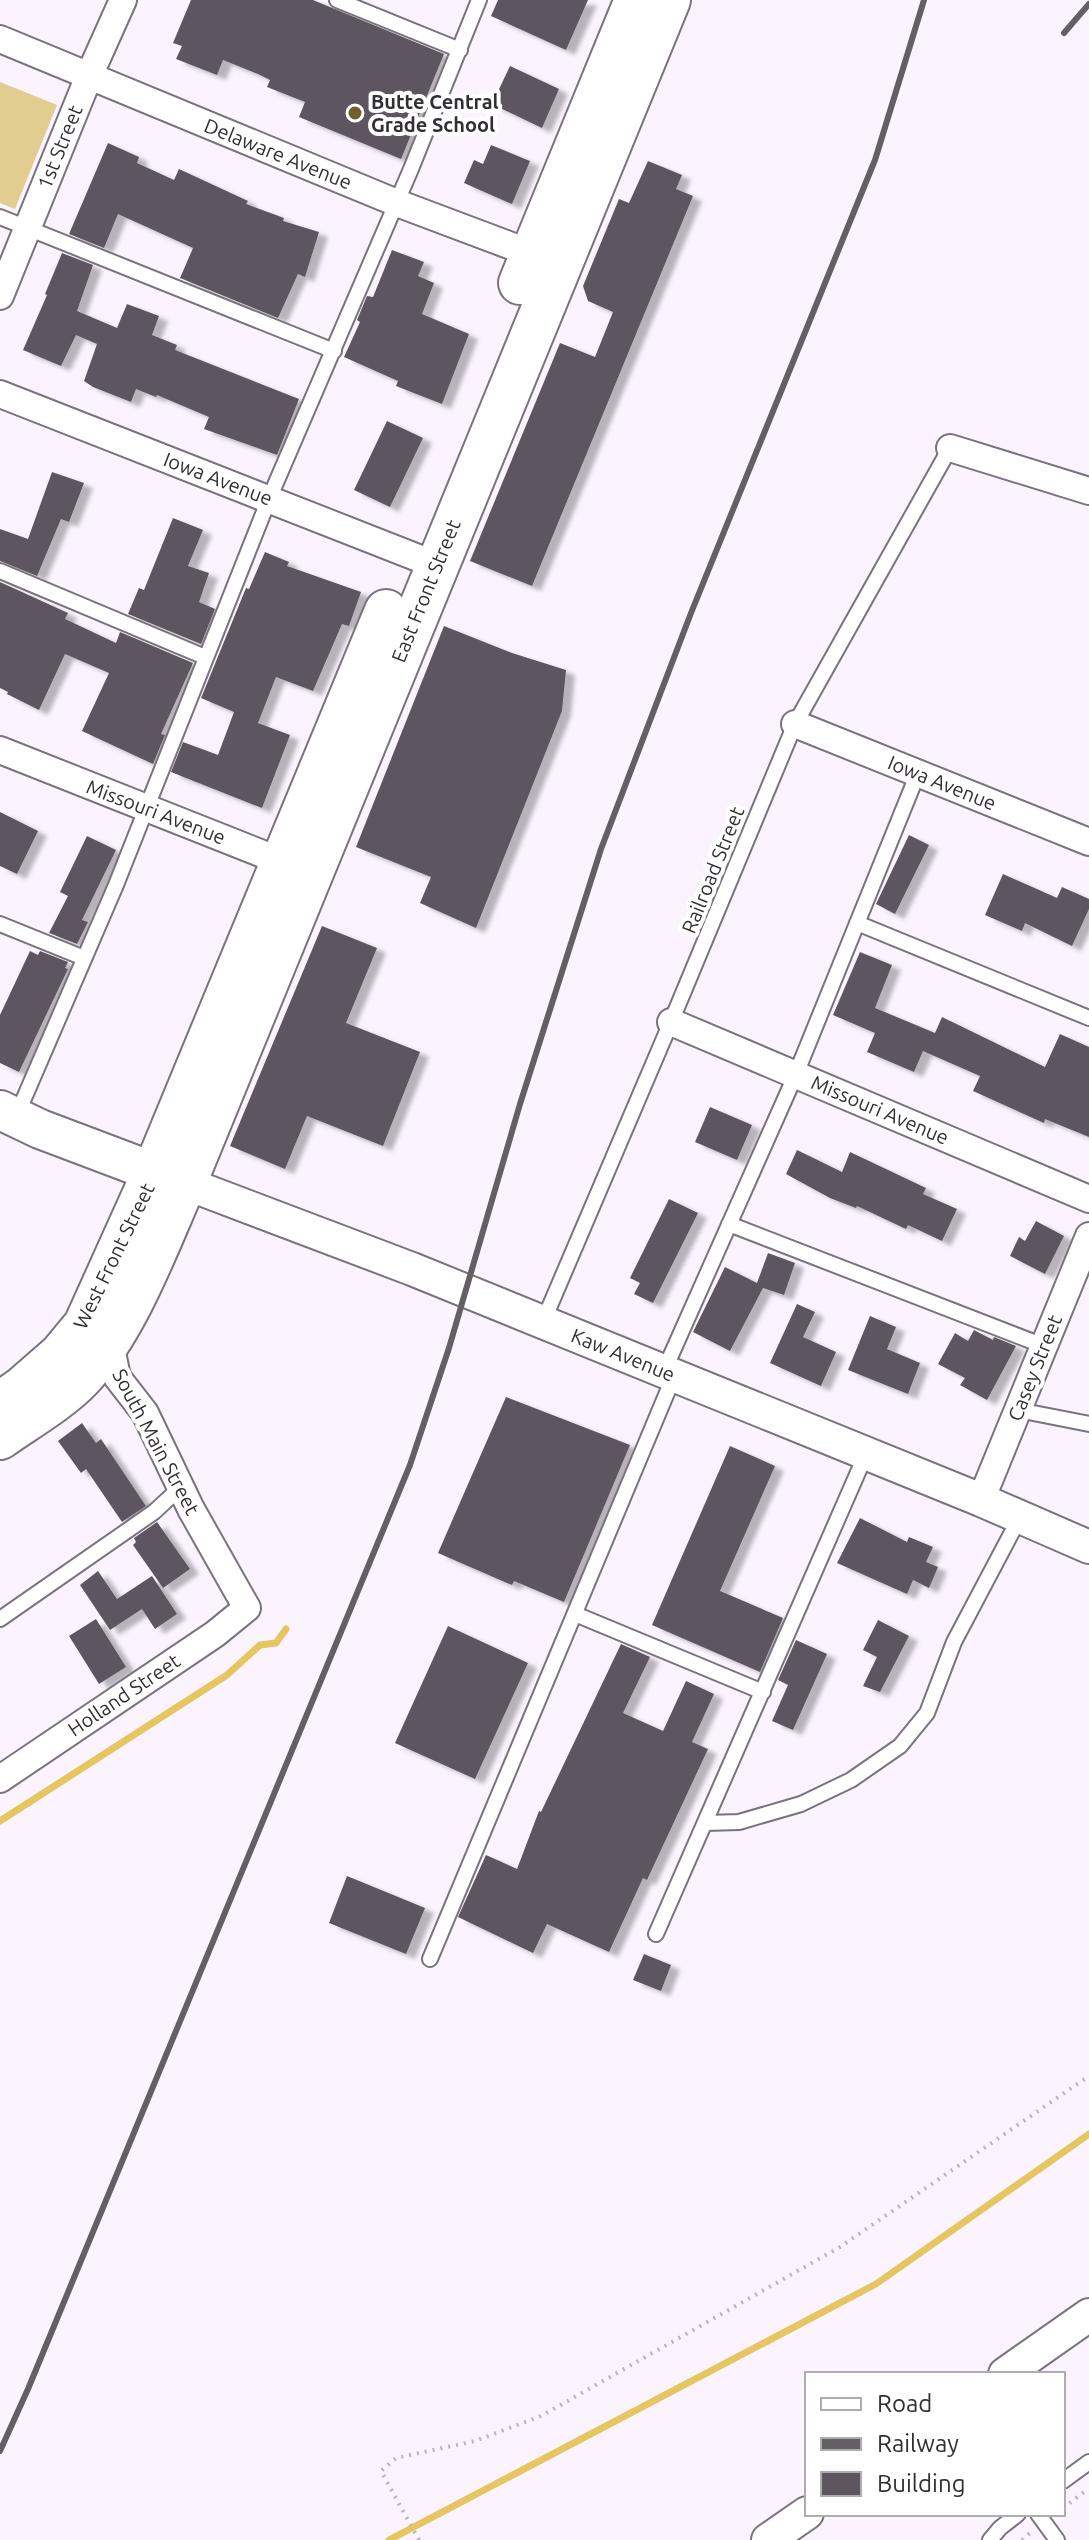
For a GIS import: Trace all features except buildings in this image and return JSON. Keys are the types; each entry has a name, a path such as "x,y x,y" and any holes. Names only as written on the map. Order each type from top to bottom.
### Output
{"main road":[{"name":"East Front Street","path":"170,1178 545,259 636,0"},
{"name":"East Front Street","path":"545,259 669,0"},
{"path":"8,1114 170,1178"},
{"name":"West Front Street","path":"0,1438 77,1382 170,1178"},
{"name":"West Front Street","path":"0,1404 61,1354 97,1334"}],"street":[{"name":"1st Street","path":"0,296 123,0"},
{"name":"Delaware Avenue","path":"0,39 397,203 545,259"},
{"name":"Iowa Avenue","path":"0,394 422,560"},
{"path":"950,448 1089,491"},
{"name":"Iowa Avenue","path":"795,724 1089,842"},
{"name":"Missouri Avenue","path":"0,750 297,867"},
{"name":"Missouri Avenue","path":"671,1022 1089,1199"},
{"name":"Kaw Avenue","path":"170,1178 412,1269 981,1500 1089,1547"},
{"name":"Casey Street","path":"981,1500 1089,1236"},
{"name":"South Main Street","path":"97,1334 117,1377 145,1413 191,1509 247,1608"},
{"name":"Holland Street","path":"0,1779 215,1634 247,1608"},
{"path":"1008,2372 1089,2315"},
{"path":"768,2540 805,2514"}],"lane":[{"path":"337,0 460,50"},
{"path":"8,1114 84,958 147,809 269,499 397,203 479,0"},
{"path":"0,217 334,351"},
{"name":"Railroad Street","path":"543,1322 795,724 950,448"},
{"path":"0,571 205,657"},
{"path":"430,1959 575,1614 729,1224 796,1074 918,773"},
{"path":"857,923 1089,1018"},
{"path":"0,924 84,958"},
{"path":"729,1224 1044,1346"},
{"path":"1018,1410 1089,1424"},
{"path":"656,1934 866,1454"},
{"path":"0,1619 154,1512 181,1487"},
{"path":"706,1823 739,1822 801,1804 851,1780 900,1746 927,1713 954,1642 1020,1517"},
{"path":"575,1614 763,1692"},
{"path":"1065,2480 1089,2462"},
{"path":"990,2540 1015,2516"},
{"path":"1039,2516 1057,2540"}],"path":[{"path":"419,2540 381,2471 396,2458 475,2441 541,2416 840,2247 1089,2076"},
{"path":"1065,2506 1089,2488"}],"shaded area":[{"path":"0,82 57,105 15,209 0,203"}],"waterway":[{"path":"0,1821 227,1675 260,1645 276,1643 286,1629"},
{"path":"389,2540 876,2284 1089,2134"}],"railway":[{"path":"0,2451 410,1465 449,1348 520,1104 601,849 691,613 875,160 924,0"},
{"path":"1064,33 1089,4"}],"place":[{"name":"Butte Central Grade School","path":"355,113"}]}
